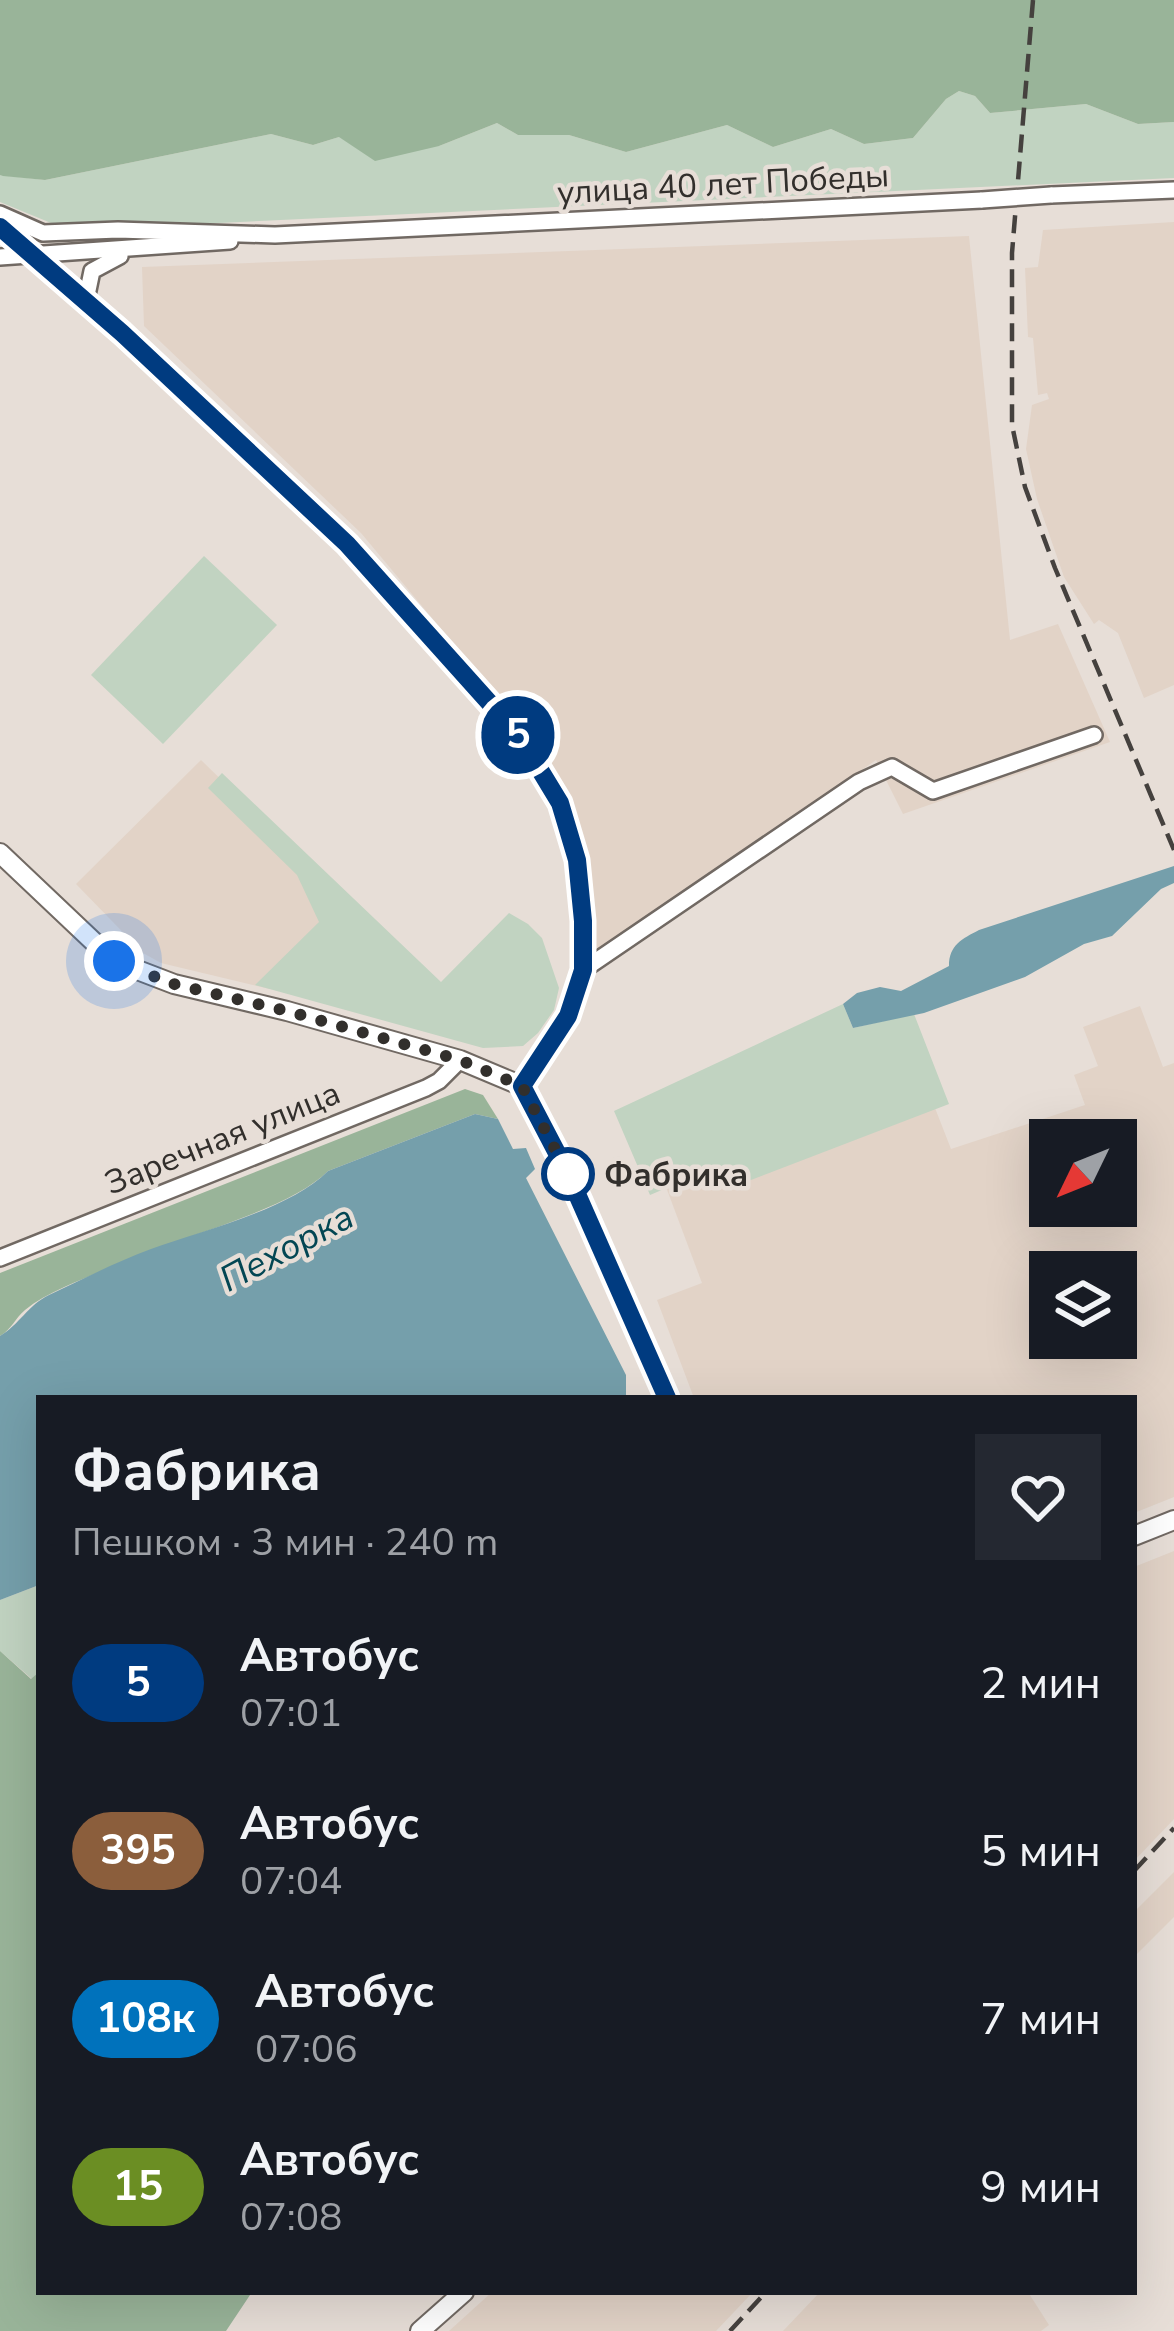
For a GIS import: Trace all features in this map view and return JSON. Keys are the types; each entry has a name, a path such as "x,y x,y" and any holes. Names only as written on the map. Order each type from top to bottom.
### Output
{"main road":[{"path":"0,853 114,961 174,984 460,1060 522,1086 569,1176 666,1395"},
{"path":"1137,1535 1174,1520"},
{"path":"420,2331 461,2295"}],"street":[{"name":"улица 40 лет Победы","path":"0,257 146,250 275,235 1174,190"},
{"name":"улица 40 лет Победы","path":"0,214 43,233 118,230 275,235"},
{"path":"0,227 86,300 347,544 520,737 560,803 577,860 583,921 583,970 568,1016 522,1086"},
{"path":"86,300 88,278 99,263 146,250"},
{"path":"583,970 875,774 892,767 933,791 1094,735"},
{"name":"Заречная улица","path":"0,1258 403,1097 440,1081 460,1060"}],"shaded area":[{"path":"1174,222 1174,685 1144,698 1118,633 1099,620 1094,624 1064,577 1037,499 1026,449 1032,405 1049,399 1047,393 1038,395 1033,338 1028,337 1025,268 1038,267 1043,230"},
{"path":"969,236 1010,640 1058,624 1110,742 903,814 876,760 595,956 588,858 571,798 528,733 361,533 144,326 142,267"},
{"path":"201,760 353,908 270,989 161,963 143,953 76,884"},
{"name":"Фабрика","path":"1140,1006 1163,1067 1174,1063 1174,1497 1137,1512 1137,1395 693,1395 657,1300 702,1283 666,1187 716,1167 724,1189 935,1108 951,1149 1029,1123 1029,1227 1137,1227 1137,1119 1042,1119 1085,1105 1074,1075 1098,1066 1083,1027"},
{"path":"1174,1551 1174,1819 1137,1858 1137,1566"},
{"path":"1174,1872 1174,1917 1137,1954 1137,1909"},
{"path":"489,2295 750,2295 716,2331 449,2331"},
{"path":"817,2295 1030,2295 1049,2325 1041,2331 783,2331"}],"green space":[{"path":"0,0 1174,0 1174,122 1138,124 1086,104 990,113 975,96 959,91 946,99 913,138 864,144 831,129 773,147 727,125 626,152 569,135 518,135 497,123 439,146 375,161 339,137 313,145 271,134 45,180 3,176"},
{"path":"959,91 975,96 990,113 1086,104 1138,124 1174,122 1174,178 68,230 0,202 0,175 45,180 271,134 313,145 339,137 439,146 497,123 518,135 569,135 626,152 727,125 773,147 831,129 864,144 913,138 946,99"},
{"path":"204,556 277,625 163,744 91,675"},
{"path":"222,773 441,982 509,913 528,924 542,938 559,988 554,1010 538,1033 523,1046 483,1048 255,985 319,922 297,875 208,788"},
{"path":"843,1004 853,1028 914,1014 949,1104 725,1190 716,1167 650,1195 614,1111"},
{"path":"465,1089 483,1095 498,1119 475,1114 328,1171 255,1213 55,1292 25,1310 0,1336 0,1273"},
{"path":"36,1586 36,1675 32,1679 0,1651 0,1600"},
{"path":"0,1651 31,1679 36,1675 36,2295 250,2295 226,2331 0,2331"}],"water":[{"path":"1174,866 1174,883 1161,889 1112,936 1084,944 1025,977 924,1013 853,1028 843,1004 857,993 880,987 901,991 949,966 954,948 979,930"},
{"name":"Пехорка","path":"475,1114 498,1119 513,1149 526,1148 535,1169 526,1178 626,1375 626,1395 36,1395 36,1586 0,1600 0,1336 42,1299 151,1249 269,1208 328,1171"}],"railway":[{"path":"1033,0 1012,253 1012,425 1025,487 1055,568 1174,850"},
{"path":"1137,1868 1174,1828"},
{"path":"730,2331 763,2295"}],"bus line":[{"name":"5","path":"0,227 122,333 347,544 520,737 560,803 577,860 583,970 568,1016 522,1086 569,1176 666,1395"}],"place":[{"name":"Фабрика","path":"568,1174"}],"route":[{"path":"114,961 174,984 460,1060 522,1086 568,1174"}]}
